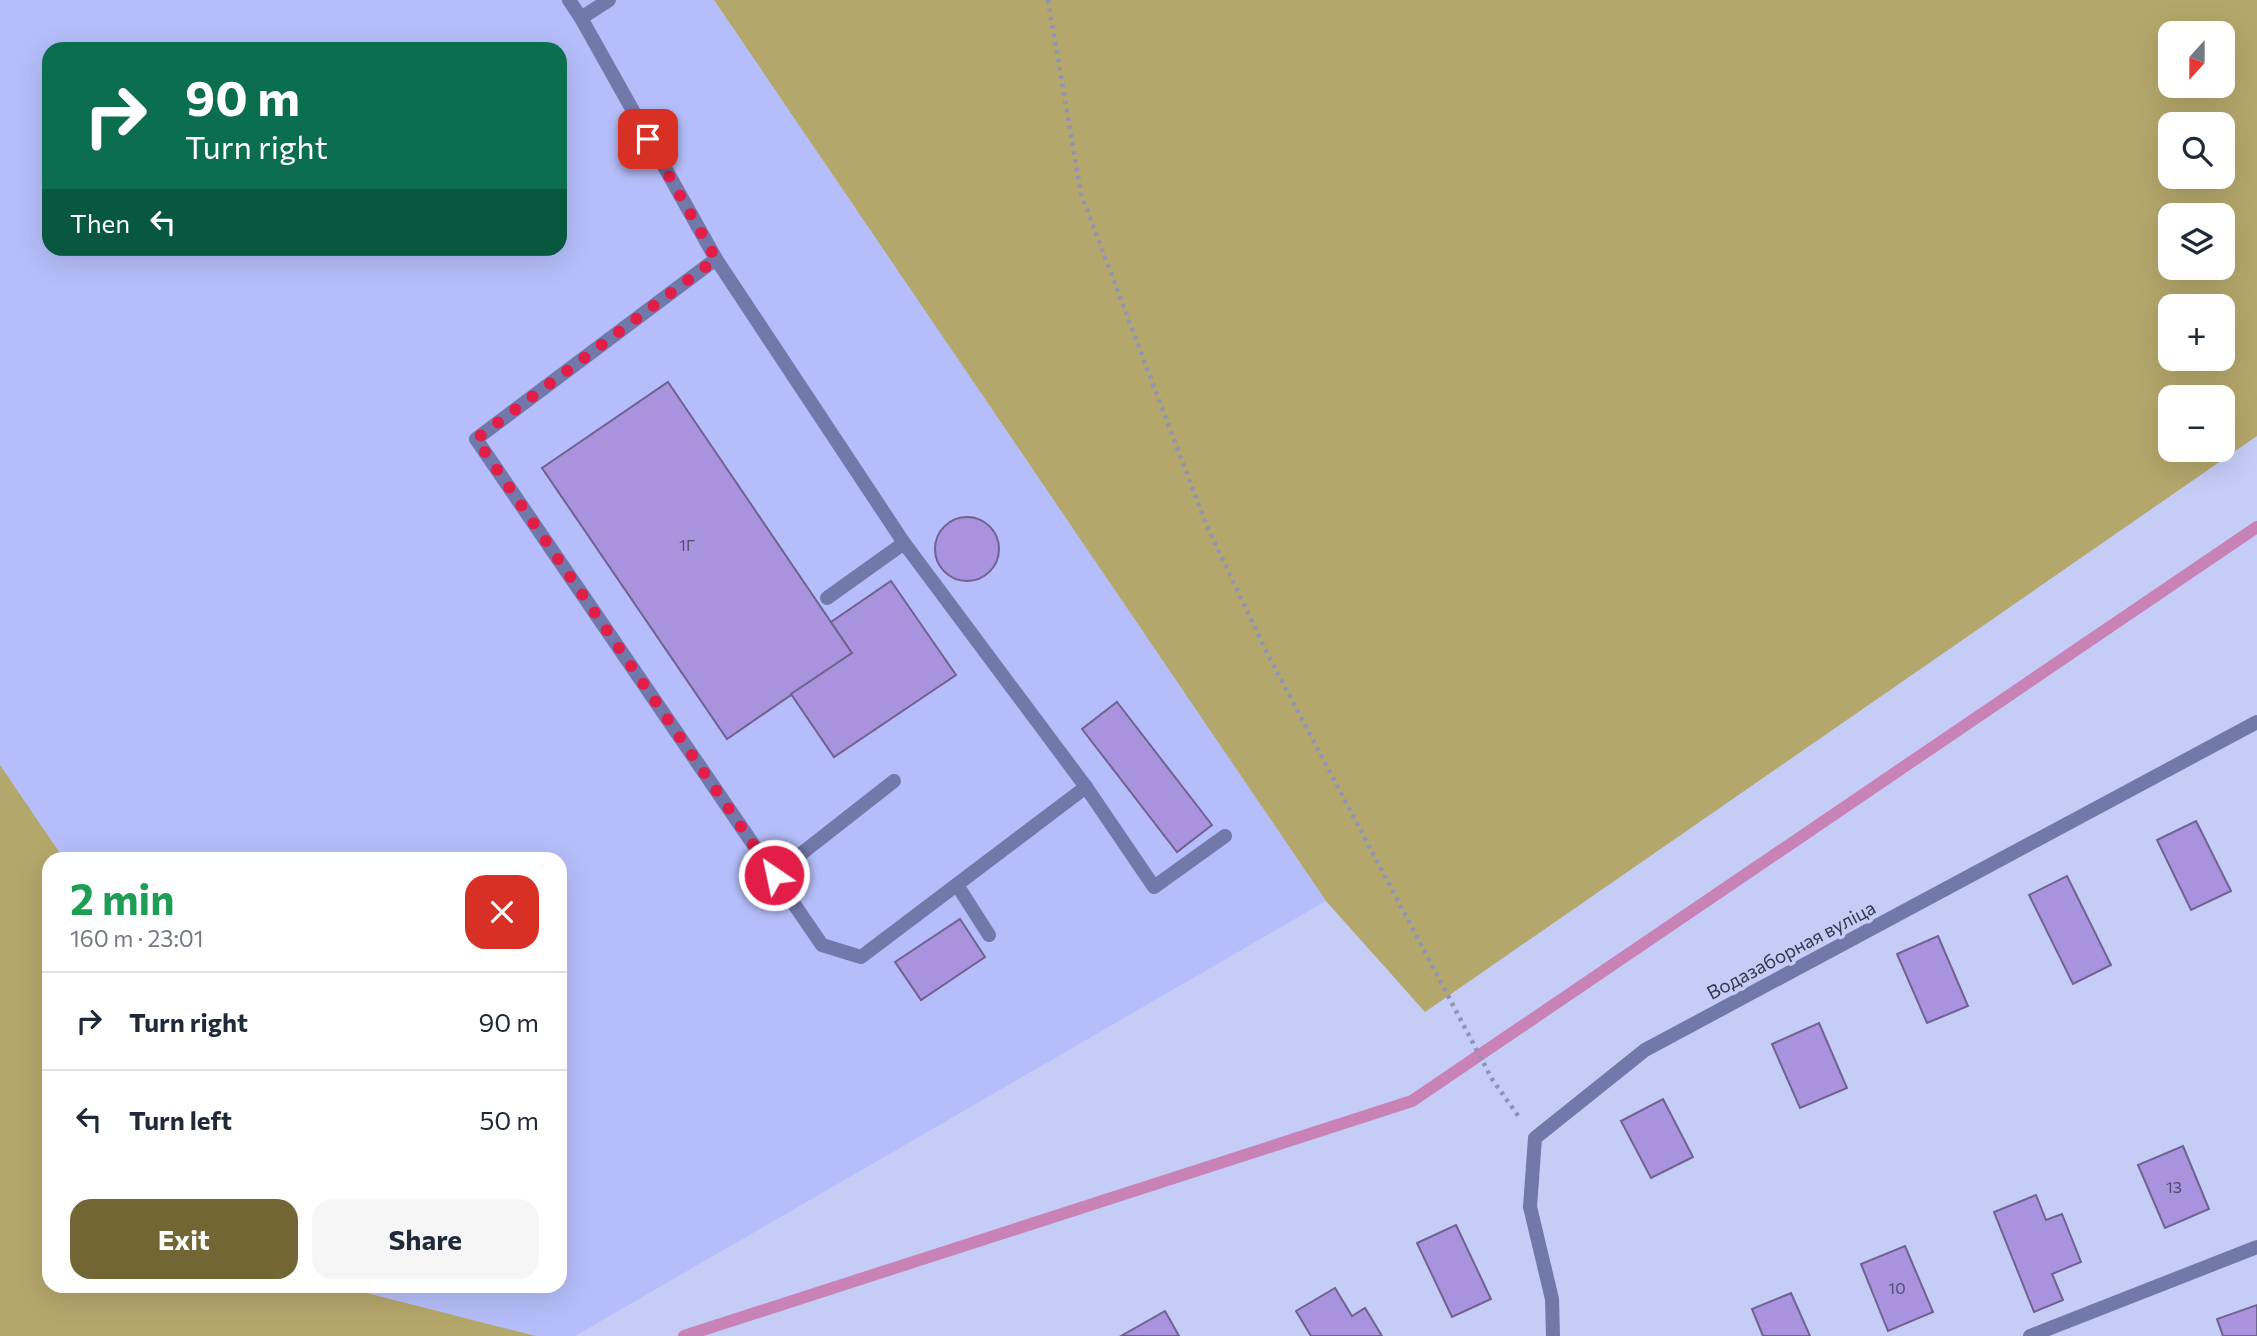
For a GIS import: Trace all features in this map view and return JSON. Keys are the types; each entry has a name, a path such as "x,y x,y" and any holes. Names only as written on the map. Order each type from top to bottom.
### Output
{"street":[{"path":"569,0 716,259 904,543 1086,787 1154,887 1225,836"},
{"path":"581,18 609,0"},
{"path":"716,259 476,439 822,945 861,957 1086,787"},
{"path":"827,598 904,543"},
{"name":"Водазаборная вуліца","path":"1535,1138 1645,1050 2257,722"},
{"path":"774,875 894,782"},
{"path":"957,885 989,935"},
{"path":"1535,1138 1530,1207 1552,1298 1553,1336"},
{"path":"2030,1336 2257,1247"}],"path":[{"path":"1048,0 1081,194 1206,524 1266,651 1492,1079 1535,1138"}],"shaded area":[{"path":"0,0 714,0 1326,901 575,1336 536,1336 367,1293 567,1293 567,852 59,852 0,765"},
{"path":"714,0 2257,0 2257,436 2235,451 2235,385 2158,385 2158,462 2219,462 1425,1012 1326,901"},
{"path":"0,765 59,852 42,852 42,1293 367,1293 536,1336 0,1336"}],"building":[{"path":"668,382 852,653 727,739 542,468"},
{"path":"961,517 973,517 990,526 997,537 997,561 990,572 973,581 961,581 949,576 940,567 935,555 935,543 940,531 949,522"},
{"path":"891,581 956,675 834,757 791,694 852,653 831,622"},
{"path":"1117,702 1212,825 1177,852 1082,729"},
{"path":"2196,821 2231,891 2191,910 2157,840"},
{"path":"2067,876 2111,965 2073,984 2029,895"},
{"path":"960,919 985,957 921,1000 895,962"},
{"path":"1938,936 1968,1006 1927,1023 1897,954"},
{"path":"1819,1023 1847,1088 1800,1108 1772,1044"},
{"path":"1663,1099 1693,1157 1651,1178 1621,1121"},
{"path":"2183,1146 2209,1209 2165,1228 2138,1165"},
{"path":"2036,1195 2046,1220 2062,1214 2081,1262 2052,1274 2063,1300 2034,1312 1994,1212"},
{"path":"1456,1225 1491,1299 1452,1317 1417,1243"},
{"path":"1905,1246 1933,1312 1888,1331 1861,1264"},
{"path":"1335,1288 1352,1316 1365,1308 1382,1336 1311,1336 1296,1311"},
{"path":"1791,1293 1810,1336 1763,1336 1752,1309"},
{"path":"2257,1305 2257,1336 2223,1336 2217,1319"},
{"path":"1165,1311 1179,1336 1121,1336"}],"waterway":[{"path":"684,1336 1412,1101 2257,527"}],"route":[{"path":"648,139 716,259 476,439 774,875"}]}
